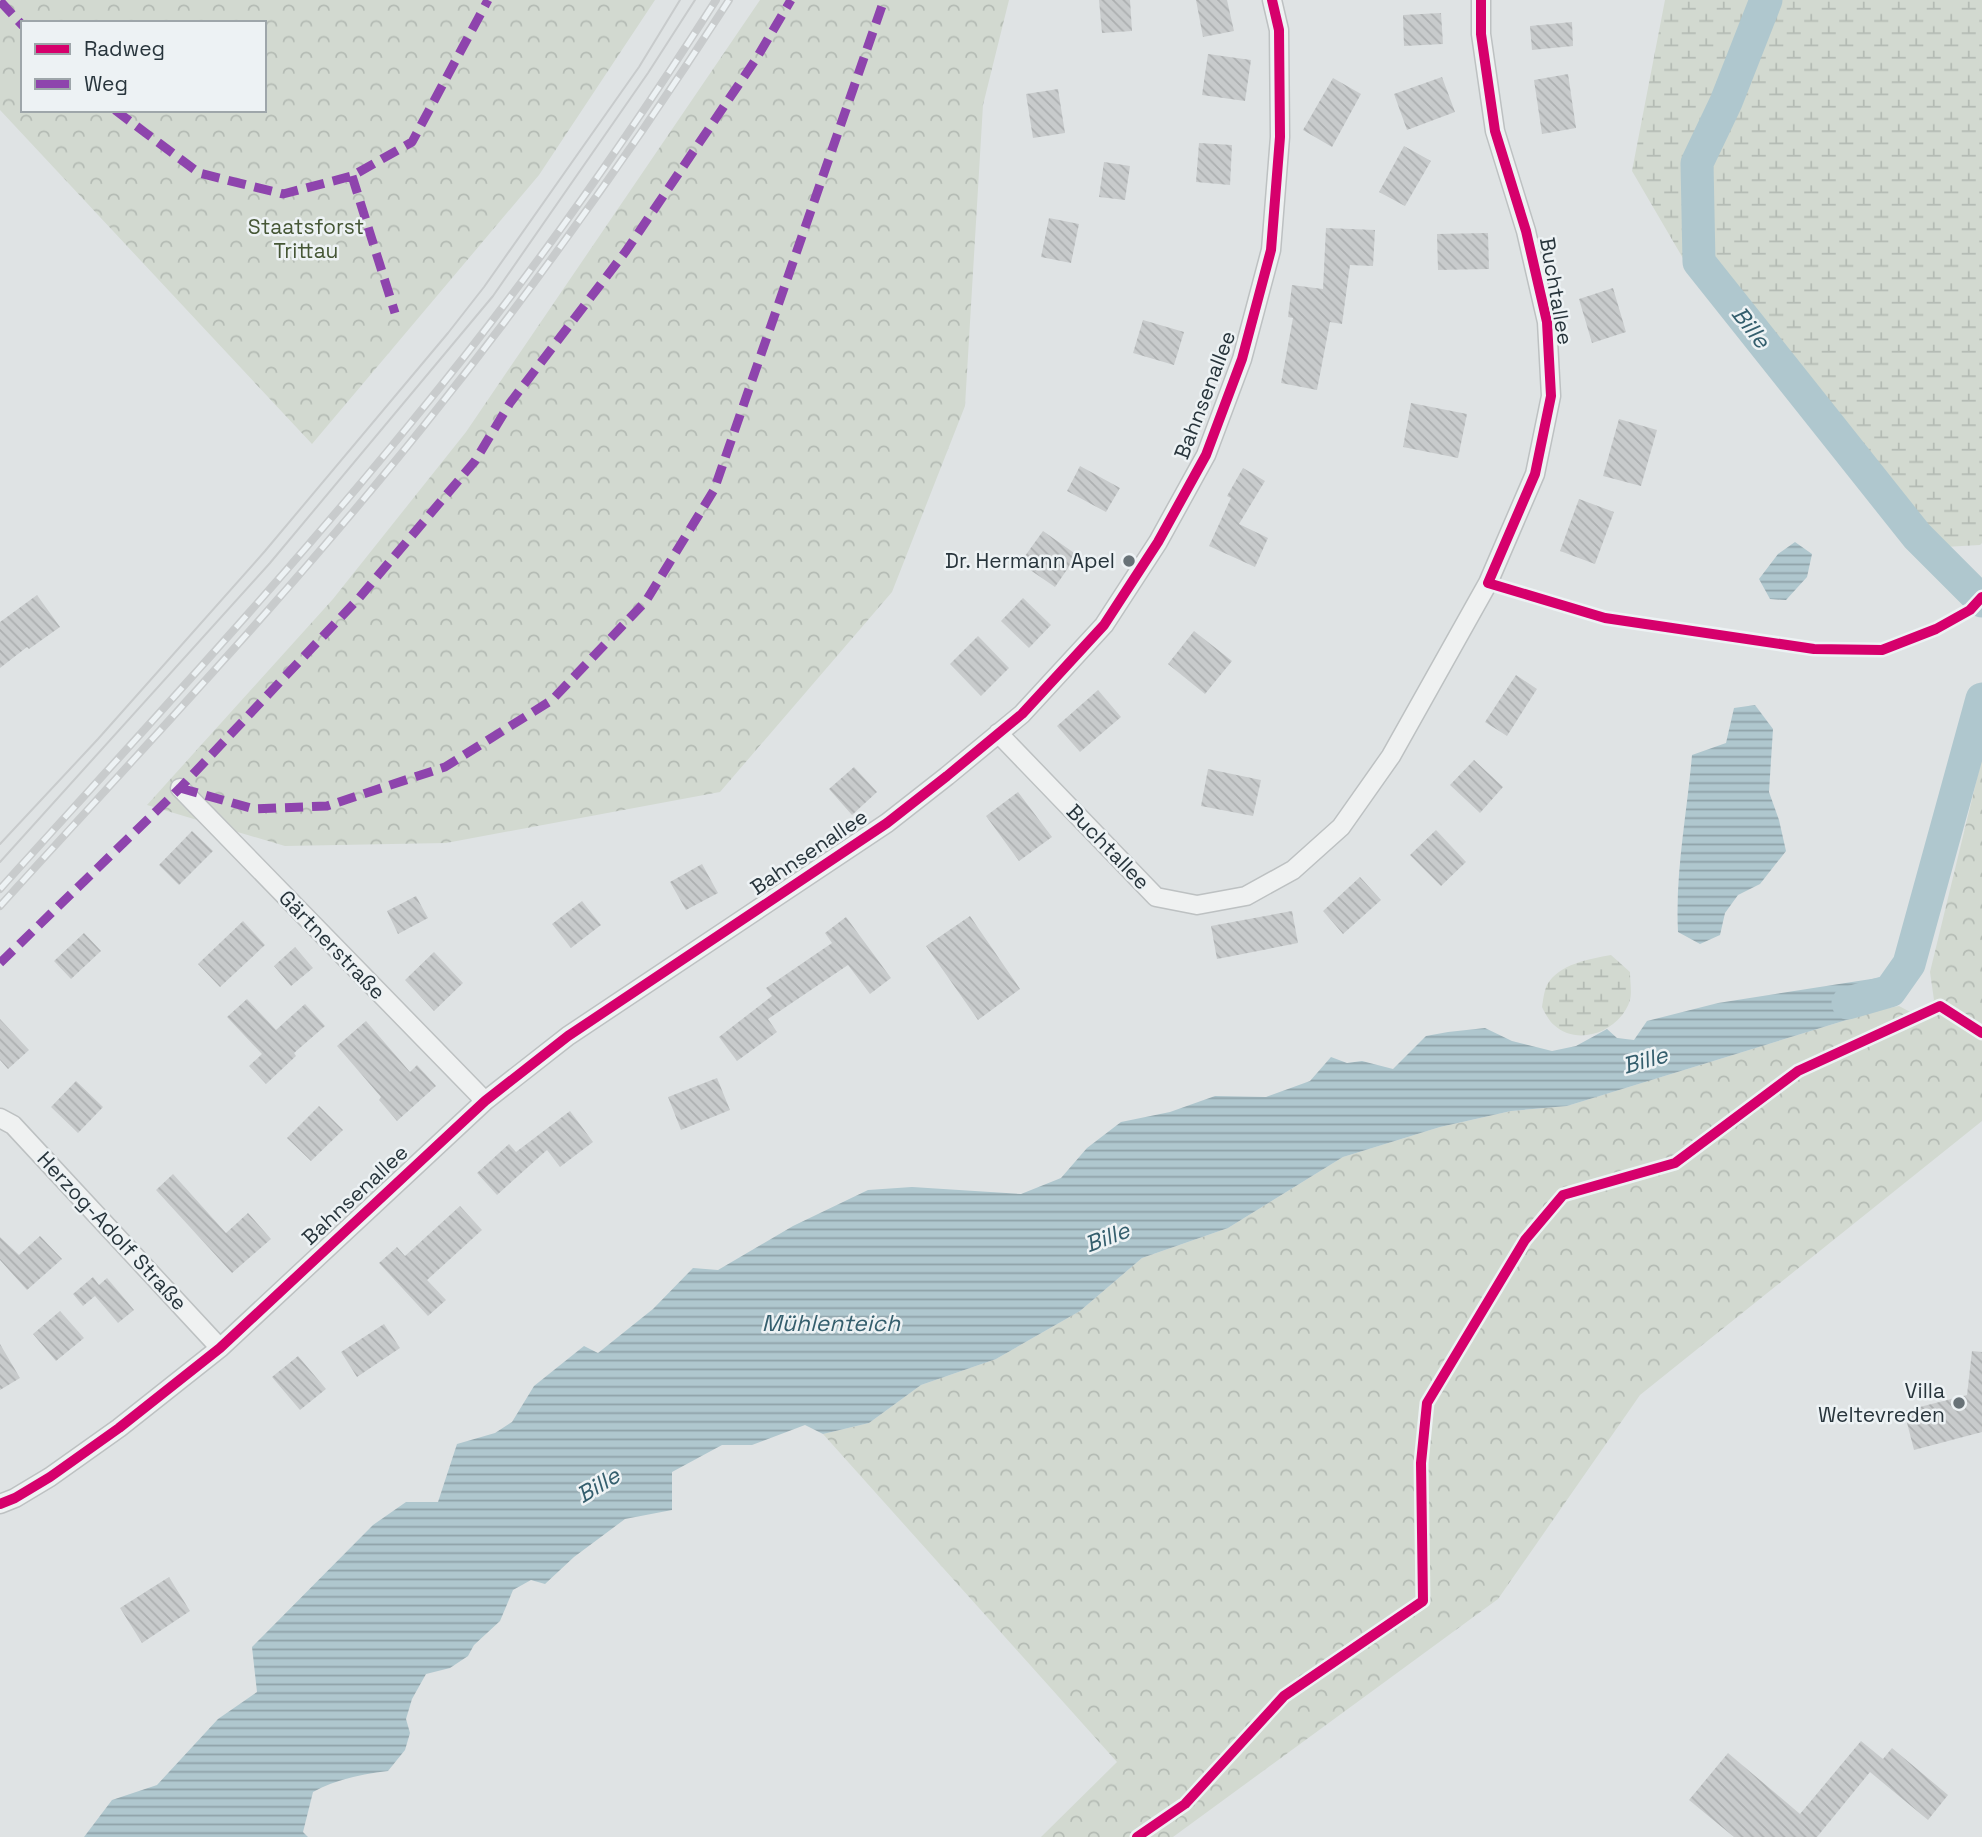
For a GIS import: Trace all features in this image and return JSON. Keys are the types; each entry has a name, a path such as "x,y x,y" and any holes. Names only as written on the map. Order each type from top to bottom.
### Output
{"street":[{"name":"Bahnsenallee","path":"0,1504 50,1477 130,1420 220,1348 485,1101 568,1036 887,823 1022,714 1104,625 1158,542 1206,455 1242,359 1271,250 1280,137 1279,30 1272,0"},
{"name":"Buchtallee","path":"999,733 1156,897 1197,905 1246,896 1293,870 1341,827 1391,755 1488,583 1535,474 1551,396 1547,322 1526,231 1495,131 1480,34 1482,0"},
{"name":"Gärtnerstraße","path":"180,788 485,1101"},
{"name":"Herzog-Adolf Straße","path":"0,1118 13,1125 220,1348"}],"green space":[{"name":"Staatsforst Trittau","path":"0,0 655,0 539,175 312,444 0,110"},
{"path":"760,0 1009,0 983,105 965,406 892,592 720,792 446,843 285,846 147,805 333,599 466,432"},
{"path":"1665,0 1982,0 1980,545 1908,549 1684,260 1632,171"},
{"path":"1982,758 1982,1121 1640,1395 1498,1599 1173,1837 1041,1837 1117,1762 823,1434 869,1423 921,1385 996,1359 1080,1311 1142,1258 1228,1228 1343,1157 1440,1127 1511,1111 1567,1106 1879,1010 1899,1006 1916,1015 1934,1000 1930,972"},
{"path":"1611,955 1630,972 1630,1000 1618,1020 1609,1027 1587,1035 1564,1032 1554,1025 1542,1007 1546,987 1552,978 1567,967"}],"water":[{"path":"1795,542 1812,554 1807,577 1786,600 1770,599 1759,579 1778,554"},
{"path":"1755,705 1773,729 1769,792 1786,851 1760,884 1738,895 1725,913 1720,935 1700,944 1678,932 1680,865 1692,755 1726,743 1734,708"},
{"name":"Mühlenteich","path":"1884,977 1890,991 1879,1010 1567,1106 1511,1111 1440,1127 1343,1157 1228,1228 1142,1258 1080,1311 996,1359 921,1385 869,1423 823,1434 805,1425 752,1445 722,1445 672,1472 672,1510 625,1519 574,1557 545,1584 531,1580 513,1590 500,1621 474,1645 468,1656 450,1668 426,1674 412,1699 406,1719 410,1733 405,1750 388,1771 350,1778 313,1792 303,1832 308,1837 84,1837 112,1800 157,1785 218,1719 257,1692 252,1647 373,1525 406,1502 438,1502 457,1444 495,1433 512,1422 534,1386 584,1346 598,1353 653,1309 693,1268 718,1270 793,1226 868,1190 912,1187 1021,1194 1061,1178 1087,1148 1121,1122 1170,1112 1215,1096 1266,1097 1310,1081 1331,1057 1347,1063 1362,1061 1393,1069 1426,1036 1485,1028 1512,1041 1552,1051 1576,1046 1607,1029 1617,1038 1634,1040 1647,1021 1718,1003"}],"building":[{"path":"1099,0 1130,0 1132,31 1102,33"},
{"path":"1196,0 1227,0 1234,31 1203,37"},
{"path":"1441,13 1443,44 1404,46 1403,15"},
{"path":"1572,22 1573,46 1532,50 1530,26"},
{"path":"1208,54 1251,60 1245,101 1202,95"},
{"path":"1568,74 1576,128 1542,134 1534,80"},
{"path":"1442,77 1455,112 1407,130 1394,94"},
{"path":"1333,78 1361,94 1332,147 1303,130"},
{"path":"1058,89 1065,133 1033,138 1026,94"},
{"path":"1199,143 1232,145 1230,185 1196,182"},
{"path":"1404,146 1431,161 1405,206 1379,192"},
{"path":"1104,162 1130,166 1125,200 1099,197"},
{"path":"1049,218 1079,224 1071,263 1041,257"},
{"path":"1326,228 1375,230 1373,266 1350,265 1342,324 1330,322 1317,390 1281,383 1293,318 1288,317 1292,285 1323,289"},
{"path":"1488,233 1489,269 1438,270 1437,234"},
{"path":"1613,288 1626,332 1592,343 1579,299"},
{"path":"1143,320 1184,332 1174,365 1133,353"},
{"path":"1411,403 1467,414 1458,458 1403,447"},
{"path":"1619,419 1657,430 1641,486 1603,476"},
{"path":"1080,466 1120,488 1106,512 1067,491"},
{"path":"1243,468 1265,481 1239,524 1268,538 1255,567 1209,546 1231,498 1227,496"},
{"path":"1579,499 1614,512 1595,564 1560,551"},
{"path":"1043,531 1077,555 1055,587 1020,563"},
{"path":"37,595 60,627 29,649 27,647 0,668 0,622"},
{"path":"1023,598 1051,625 1029,648 1001,621"},
{"path":"1194,631 1232,661 1205,694 1168,664"},
{"path":"978,636 1009,668 981,696 950,664"},
{"path":"1516,675 1537,689 1507,736 1485,722"},
{"path":"1098,690 1121,717 1080,752 1057,726"},
{"path":"1474,760 1503,787 1480,813 1450,785"},
{"path":"854,767 877,792 852,815 829,789"},
{"path":"1208,769 1261,780 1253,816 1201,806"},
{"path":"1018,792 1052,837 1019,861 986,816"},
{"path":"1436,830 1466,862 1441,886 1410,855"},
{"path":"192,831 213,851 179,885 159,865"},
{"path":"702,864 718,893 686,910 670,882"},
{"path":"1360,877 1381,900 1343,934 1323,911"},
{"path":"416,896 428,918 398,934 387,911"},
{"path":"582,901 601,925 571,948 552,924"},
{"path":"1292,911 1298,943 1217,959 1211,926"},
{"path":"970,916 1020,989 978,1020 926,946"},
{"path":"846,917 891,978 870,994 848,965 768,1019 777,1032 737,1061 719,1037 772,996 766,988 832,943 825,933"},
{"path":"243,921 265,945 220,987 198,964"},
{"path":"84,933 101,951 71,979 54,961"},
{"path":"295,947 313,968 291,986 274,966"},
{"path":"434,952 463,983 434,1011 405,980"},
{"path":"247,999 276,1030 305,1004 325,1026 294,1053 296,1056 266,1084 249,1066 262,1054 227,1017"},
{"path":"0,1019 29,1050 8,1069 0,1060"},
{"path":"366,1021 410,1072 417,1065 436,1086 397,1121 379,1100 381,1097 337,1046"},
{"path":"717,1078 730,1110 681,1130 668,1097"},
{"path":"76,1081 103,1107 78,1133 51,1107"},
{"path":"319,1106 343,1130 311,1161 287,1138"},
{"path":"570,1111 593,1142 560,1167 547,1150 497,1195 477,1173 509,1144 516,1152"},
{"path":"173,1174 226,1233 248,1213 271,1239 232,1273 156,1190"},
{"path":"460,1206 482,1230 427,1280 446,1300 428,1316 379,1263 397,1247 405,1256"},
{"path":"40,1236 62,1259 27,1290 0,1260 0,1237 19,1255"},
{"path":"93,1277 99,1285 107,1278 134,1310 118,1323 95,1296 83,1306 73,1294"},
{"path":"60,1311 84,1338 56,1361 33,1334"},
{"path":"384,1324 400,1348 357,1377 341,1352"},
{"path":"0,1344 20,1378 0,1390"},
{"name":"Villa Weltevreden","path":"1972,1351 1982,1352 1982,1432 1914,1450 1904,1411 1967,1395"},
{"path":"298,1356 326,1389 300,1410 272,1377"},
{"path":"169,1577 190,1611 142,1643 120,1608"},
{"path":"1861,1741 1883,1759 1892,1748 1948,1795 1928,1820 1870,1772 1817,1837 1734,1837 1689,1800 1728,1753 1800,1814"}],"waterway":[{"name":"Bille","path":"1766,0 1726,102 1697,163 1699,262 1917,536 1982,601"},
{"name":"Bille","path":"1848,1003 1890,991 1909,964 1982,699"}],"tram line":[{"path":"0,844 98,739 265,551 448,333 484,287 639,67 680,0"},
{"path":"0,862 270,563 493,296 648,73 695,0"}],"railway":[{"path":"0,889 262,598 454,369 571,214 716,0"},
{"path":"0,906 270,608 426,423 583,216 729,0"}],"marked path":[{"path":"118,112 199,173 283,194 352,176 412,142 488,0"},
{"path":"0,963 180,788 359,598 475,461 510,403 626,251 756,59 791,0"},
{"path":"180,788 254,809 327,806 445,767 552,700 646,601 714,490 884,0"},
{"path":"0,1 21,24"},
{"path":"352,176 395,313"}],"cycle path":[{"path":"0,1504 50,1477 119,1428 220,1348 485,1101 568,1036 887,823 947,776 1022,714 1104,625 1158,542 1206,455 1242,359 1271,250 1280,137 1279,30 1272,0"},
{"path":"1481,0 1481,34 1495,131 1526,231 1547,322 1551,396 1535,474 1488,583 1605,618 1814,649 1882,650 1936,629 1970,610 1982,597"},
{"path":"1137,1837 1185,1804 1284,1696 1423,1601 1421,1463 1427,1403 1525,1240 1563,1195 1675,1163 1798,1071 1940,1006 1982,1033"}],"place":[{"name":"Dr. Hermann Apel","path":"1129,561"},
{"name":"Villa Weltevreden","path":"1959,1403"}]}
